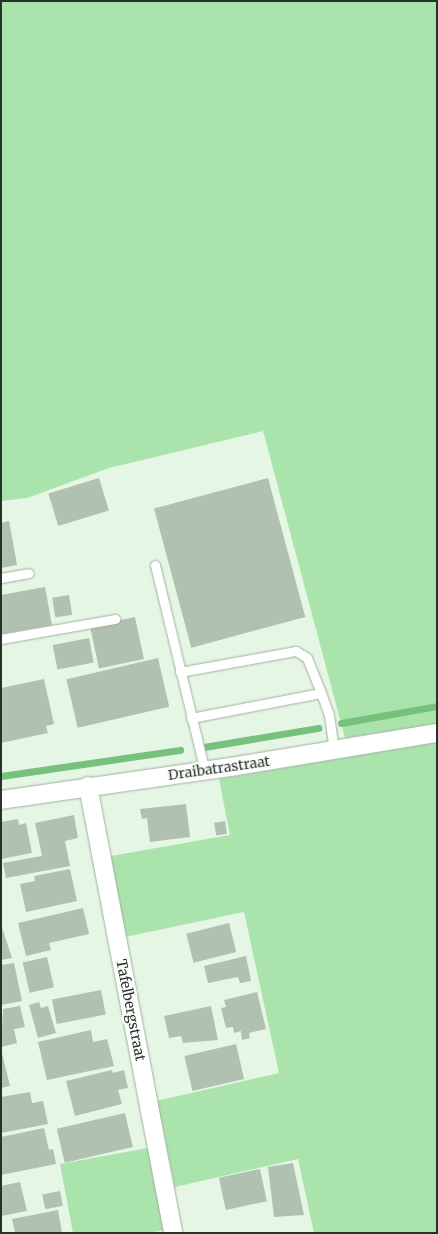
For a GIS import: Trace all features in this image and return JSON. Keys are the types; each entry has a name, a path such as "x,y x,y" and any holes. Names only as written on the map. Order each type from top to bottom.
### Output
{"street":[{"name":"Draibatrastraat","path":"1,800 88,786 205,771 437,733"},
{"name":"Tafelbergstraat","path":"88,786 173,1233"}],"lane":[{"path":"156,565 205,771"},
{"path":"1,578 29,573"},
{"path":"1,639 115,618"},
{"path":"180,672 296,651 307,658 321,693 329,715 334,750"},
{"path":"191,718 321,693"}],"green space":[{"path":"1,1 437,1 437,724 345,738 263,431 109,468 27,498 1,501"},
{"path":"437,742 437,1233 314,1233 298,1159 175,1187 156,1101 279,1073 244,912 125,937 111,856 230,835 219,779"},
{"path":"148,1148 164,1230 148,1233 73,1233 60,1164"}],"building":[{"path":"99,478 109,511 58,526 48,493"},
{"path":"268,478 305,617 191,648 154,509"},
{"path":"9,521 17,565 1,568 1,523"},
{"path":"45,587 52,625 1,634 1,595"},
{"path":"69,595 72,615 55,617 52,598"},
{"path":"135,617 144,659 99,669 90,627"},
{"path":"89,638 94,663 57,670 53,645"},
{"path":"158,658 169,707 78,728 66,679"},
{"path":"44,679 54,724 46,726 48,733 1,743 1,688"},
{"path":"186,804 190,837 150,842 147,818 142,819 140,809"},
{"path":"74,815 78,838 65,841 70,866 6,878 3,863 42,856 35,823"},
{"path":"18,819 19,825 26,823 32,853 1,859 1,822"},
{"path":"225,821 227,834 216,836 214,823"},
{"path":"70,869 77,901 26,912 20,884 35,881 34,876"},
{"path":"83,908 89,934 49,943 51,950 26,956 18,923"},
{"path":"229,923 236,952 194,963 186,934"},
{"path":"1,924 12,958 1,960"},
{"path":"246,956 251,981 240,983 238,977 208,983 204,966"},
{"path":"47,957 54,987 30,993 23,963"},
{"path":"14,963 22,1001 1,1005 1,965"},
{"path":"101,990 106,1015 57,1024 52,1000"},
{"path":"257,992 266,1029 249,1033 250,1038 242,1040 241,1031 234,1033 233,1027 226,1028 221,1008 226,1007 224,1000"},
{"path":"39,1002 41,1008 48,1006 56,1033 38,1038 29,1005"},
{"path":"20,1006 25,1027 14,1029 17,1043 1,1047 3,1009"},
{"path":"211,1006 218,1040 183,1043 181,1036 169,1038 164,1016"},
{"path":"91,1030 93,1042 107,1039 114,1066 47,1080 38,1042"},
{"path":"236,1044 244,1079 192,1091 184,1056"},
{"path":"1,1049 10,1086 1,1088"},
{"path":"112,1070 113,1073 124,1070 128,1088 118,1090 122,1104 75,1116 66,1081"},
{"path":"30,1092 32,1103 43,1101 48,1124 1,1133 1,1097"},
{"path":"125,1113 133,1147 65,1163 57,1129"},
{"path":"44,1128 49,1150 53,1149 56,1164 1,1175 1,1137"},
{"path":"293,1163 304,1215 274,1217 268,1167"},
{"path":"260,1169 267,1201 226,1210 219,1178"},
{"path":"20,1182 27,1211 1,1216 1,1186"},
{"path":"60,1191 63,1206 45,1209 42,1194"},
{"path":"58,1210 62,1233 15,1233 12,1219"}],"waterway":[{"path":"341,723 437,706"},
{"path":"204,747 318,728"},
{"path":"1,776 180,750"}]}
